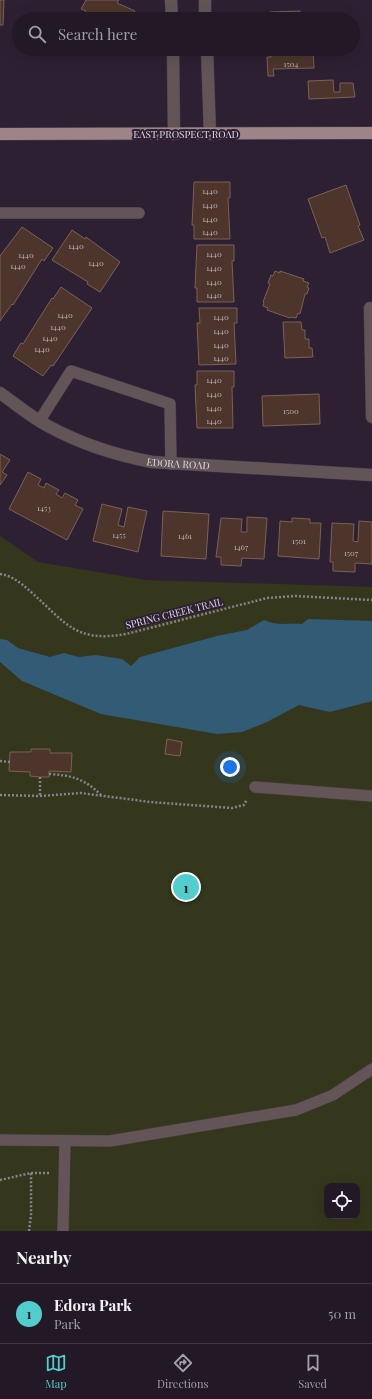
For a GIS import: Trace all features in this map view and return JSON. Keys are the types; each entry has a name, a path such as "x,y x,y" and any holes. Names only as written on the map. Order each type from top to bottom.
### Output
{"main road":[{"name":"EAST PROSPECT ROAD","path":"0,134 372,133"}],"street":[{"path":"172,0 172,12"},
{"path":"205,0 205,12"},
{"path":"173,56 174,134"},
{"path":"207,56 210,134"},
{"path":"370,308 372,416"},
{"name":"EDORA ROAD","path":"0,393 40,420 82,443 118,455 152,462 172,464 372,475"}],"lane":[{"path":"0,213 139,213"},
{"path":"40,420 71,371 170,404 172,464"},
{"path":"254,787 372,796"},
{"path":"0,1140 110,1141 296,1110 333,1095 372,1069"},
{"path":"63,1231 65,1141"}],"path":[{"name":"SPRING CREEK TRAIL","path":"0,574 19,581 65,623 77,631 90,636 108,637 126,634 280,596 372,600"},
{"path":"0,761 10,762"},
{"path":"49,774 68,774 75,777 101,795"},
{"path":"40,777 40,796"},
{"path":"0,795 40,796 81,792 150,802 232,808 244,805 254,787"},
{"path":"0,1180 31,1173 31,1215 29,1231"}],"green space":[{"path":"0,536 38,562 145,580 372,587 372,1231 0,1231"}],"water":[{"path":"308,619 372,621 372,701 330,712 299,705 267,722 242,732 217,734 101,714 22,681 0,662 0,639 7,640 18,648 50,657 64,653 79,657 95,655 122,659 131,666 140,657 217,636 247,630 264,620 278,624 302,624"}],"building":[{"path":"0,0 4,0 3,25 0,25"},
{"path":"86,0 119,0 117,3 135,11 86,12 81,9"},
{"path":"300,11 300,12 270,12"},
{"path":"313,56 314,68 273,69 274,76 268,76 267,57"},
{"path":"333,80 334,92 340,92 340,83 353,83 355,97 309,99 308,81"},
{"path":"194,182 230,182 230,198 228,198 230,239 194,239 194,225 192,225"},
{"path":"346,185 360,225 358,226 364,240 330,253 325,237 322,238 308,199"},
{"path":"22,227 53,248 44,261 42,259 13,305 12,304 0,321 0,256"},
{"path":"72,230 85,239 86,237 120,262 100,292 87,284 88,282 52,260"},
{"path":"197,245 234,245 234,261 232,261 234,302 197,302 197,288 195,288"},
{"path":"275,271 280,273 280,271 304,279 303,281 309,283 307,287 309,288 307,294 305,294 300,314 298,313 296,318 290,318 267,310 268,308 263,306 263,302 270,284 268,283 271,275 273,276"},
{"path":"61,287 92,308 53,366 51,365 43,376 13,356 21,343 23,344 52,298 53,299"},
{"path":"199,308 237,308 237,323 234,323 236,364 199,365 197,323 200,323"},
{"path":"283,322 301,322 302,330 305,330 305,339 309,339 309,348 312,348 313,357 285,358"},
{"path":"197,371 234,371 234,387 232,387 233,428 197,428 195,385 197,385"},
{"path":"319,394 320,424 263,426 262,396"},
{"path":"0,454 10,460 2,472 7,475 0,485"},
{"path":"28,472 41,479 38,485 44,488 46,483 59,490 56,494 62,498 65,493 78,500 75,505 83,509 67,540 9,509"},
{"path":"102,504 122,509 118,525 124,527 128,507 147,511 138,552 93,541"},
{"path":"163,511 209,514 206,559 161,556"},
{"path":"247,517 267,518 264,559 242,558 241,566 221,565 221,557 216,557 221,518 242,519 241,532 247,532"},
{"path":"292,518 310,519 310,523 321,523 319,559 278,556 280,521 292,522"},
{"path":"359,521 372,522 372,564 355,563 355,572 333,571 333,562 330,562 332,523 354,524 353,541 358,542"},
{"path":"167,739 182,742 180,756 165,754"},
{"path":"31,749 50,749 50,753 72,753 71,772 49,771 49,777 40,777 30,776 30,772 9,771 10,752 31,752"}],"place":[{"name":"Edora Park","path":"186,887"}]}
